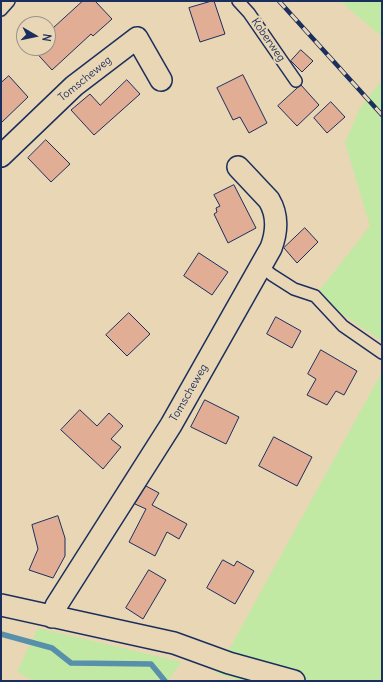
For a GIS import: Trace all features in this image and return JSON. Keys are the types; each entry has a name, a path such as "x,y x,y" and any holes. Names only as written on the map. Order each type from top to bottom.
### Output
{"street":[{"name":"Tomscheweg","path":"1,156 74,86 137,38 161,80"},
{"name":"Tomscheweg","path":"52,617 56,606 171,425 271,248 275,238 276,220 272,205 238,167"},
{"path":"1,605 174,643 228,663 294,681"}],"lane":[{"path":"1,10 9,1"},
{"name":"Koberweg","path":"238,1 249,13 296,81"},
{"path":"261,266 294,289 315,296 343,326 382,353"}],"green space":[{"path":"340,1 382,1 382,37"},
{"path":"382,80 382,341 315,296 370,226 345,143 360,108"},
{"path":"382,372 382,681 241,681 216,673"},
{"path":"38,628 182,662 167,681 35,681 17,672"}],"building":[{"path":"83,1 95,1 112,19 93,36 91,34 52,70 39,56 56,56 56,26"},
{"path":"214,1 225,34 200,42 189,8"},
{"path":"301,50 313,61 302,72 291,61"},
{"path":"243,75 267,123 249,133 240,117 233,120 217,88"},
{"path":"9,76 28,97 1,123 1,83"},
{"path":"127,80 140,94 94,135 71,110 90,94 100,105"},
{"path":"301,85 319,105 297,126 278,106"},
{"path":"331,102 345,117 327,133 314,118"},
{"path":"46,140 70,164 51,182 28,158"},
{"path":"234,185 256,228 228,243 214,214 217,212 216,208 220,206 214,195"},
{"path":"305,228 318,242 297,263 284,248"},
{"path":"199,253 228,272 212,295 184,276"},
{"path":"129,313 150,334 127,356 106,335"},
{"path":"276,317 301,331 292,348 267,334"},
{"path":"321,350 357,371 344,395 336,391 327,405 307,395 316,379 308,374"},
{"path":"205,400 239,417 226,444 191,427"},
{"path":"80,410 97,426 109,413 123,426 111,439 121,447 103,469 61,430"},
{"path":"274,437 312,457 297,486 259,466"},
{"path":"146,486 159,493 152,505 187,524 179,539 167,532 155,556 129,542 146,509 135,504"},
{"path":"58,516 65,538 65,556 53,578 29,570 38,549 32,525"},
{"path":"223,560 234,566 237,561 254,571 235,604 207,588"},
{"path":"149,570 166,580 143,619 126,608"}],"waterway":[{"path":"1,634 52,648 71,663 151,664 165,681"}],"railway":[{"path":"279,1 382,115"}]}
